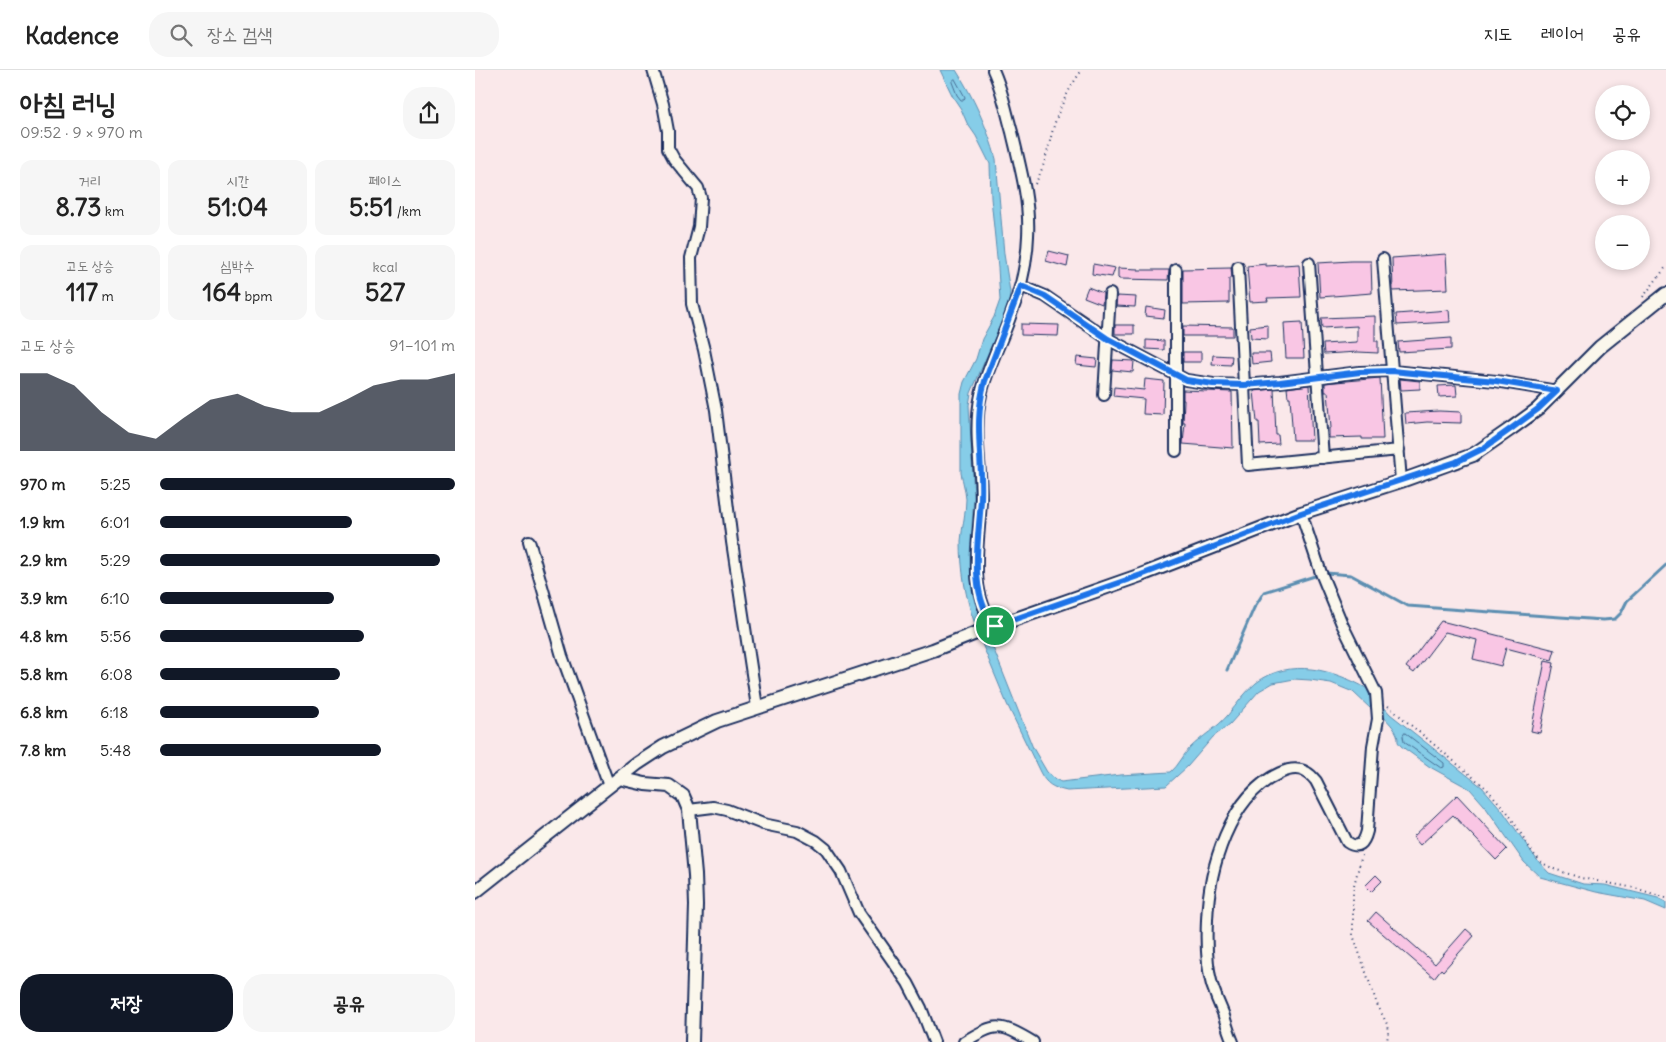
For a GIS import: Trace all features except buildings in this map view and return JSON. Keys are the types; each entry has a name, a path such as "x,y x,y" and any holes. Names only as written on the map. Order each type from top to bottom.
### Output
{"street":[{"path":"653,70 663,104 668,132 668,148 674,160 698,188 701,198 699,227 691,258 692,304 705,350 715,410 732,542 757,707"},
{"path":"992,627 987,617 977,577 977,541 981,499 978,419 985,381 1021,286 1028,235 1027,196 1005,103 993,70"},
{"path":"1383,259 1401,481"},
{"path":"1309,263 1323,458"},
{"path":"1238,267 1248,465 1399,450"},
{"path":"1176,270 1177,451"},
{"path":"1021,286 1045,296 1108,339 1186,380 1213,384 1244,385 1360,372 1392,371 1496,381 1557,391"},
{"path":"1104,395 1110,294"},
{"path":"475,892 614,782 663,747 717,721 916,656 992,627 1141,575 1301,513 1456,462 1484,448 1538,409 1599,347 1666,294"},
{"path":"1233,1042 1210,975 1207,948 1207,920 1216,864 1232,822 1245,800 1259,786 1276,775 1294,768 1303,769 1311,774 1316,781 1347,842 1356,845 1363,843 1367,831 1373,746 1377,719 1376,693 1341,624 1321,573 1301,513"},
{"path":"529,541 562,656 614,782"},
{"path":"614,782 669,786 683,796 689,810 696,905 692,1042"},
{"path":"689,810 719,808 763,824 797,831 816,841 826,849 841,871 859,913 908,983 921,1008 934,1042"},
{"path":"964,1042 985,1029 993,1028 1013,1030 1033,1042"}],"path":[{"path":"1027,196 1046,161 1053,128 1062,104 1082,70"},
{"path":"1376,693 1406,722 1487,788 1508,813 1541,863 1554,870 1581,878 1635,888 1666,898"},
{"path":"1363,843 1364,849 1353,889 1353,935 1375,998 1387,1024 1387,1042"}],"water":[{"path":"940,70 956,70 979,113 993,148 996,159 1004,254 1010,292 1004,316 971,393 969,405 974,496 970,555 971,579 981,622 975,624 966,593 962,562 961,541 966,499 961,473 961,394 964,382 976,359 982,339 994,317 1000,300 998,268 991,198 990,164"},
{"path":"986,637 994,650 1033,748 1047,772 1061,782 1120,775 1171,772 1190,748 1224,720 1256,683 1269,675 1283,670 1297,668 1312,669 1341,676 1368,689 1373,699 1371,709 1353,692 1331,683 1294,679 1273,683 1259,691 1230,724 1213,737 1188,766 1166,786 1067,791 1051,785 1040,772 1007,704 980,639"},
{"path":"1383,706 1390,714 1482,787 1502,810 1537,860 1549,873 1583,884 1605,885 1658,898 1666,902 1666,910 1645,901 1596,892 1540,877 1524,862 1484,805 1470,789 1430,767 1401,746 1395,731 1382,715"}],"waterway":[{"path":"1326,573 1351,575 1408,606 1603,620 1615,619 1621,613 1627,601 1666,565"},
{"path":"1227,670 1254,608 1264,592 1318,575"}],"route":[{"path":"1021,286 1045,296 1108,339 1186,380 1213,384 1244,385 1360,372 1392,371 1496,381 1557,391 1538,409 1473,455 1301,513 1141,575 995,626 987,617 977,577 977,541 981,499 978,419 981,395 989,368 1011,317 1021,286"}]}
